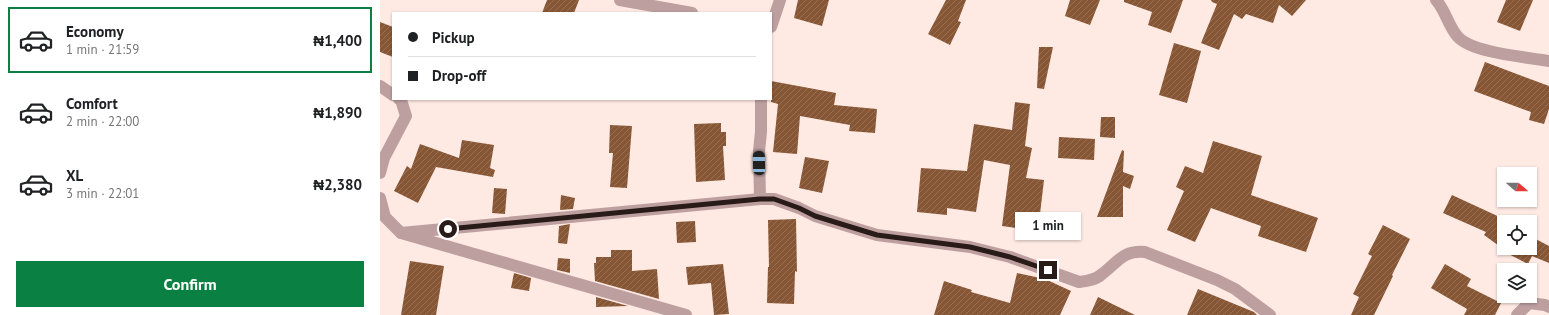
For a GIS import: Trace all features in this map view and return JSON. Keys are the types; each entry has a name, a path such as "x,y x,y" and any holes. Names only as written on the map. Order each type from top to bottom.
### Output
{"street":[{"path":"620,0 686,12"},
{"path":"772,23 780,0"},
{"path":"1436,0 1443,7 1448,22 1458,37 1470,45 1483,50 1549,61"},
{"path":"380,86 392,94"},
{"path":"380,173 384,158 406,116 401,100"},
{"path":"760,199 759,151 761,132 761,100"},
{"path":"380,198 385,217 401,233 686,315"},
{"path":"401,233 760,199 774,199 799,208 815,216 877,235 970,247 1010,257 1079,282 1090,280 1101,275 1122,256 1134,251 1145,252 1235,289 1270,315"},
{"path":"1517,315 1529,304 1545,305 1549,307"}],"building":[{"path":"547,0 579,0 574,12 542,12"},
{"path":"798,0 829,0 822,26 794,18"},
{"path":"946,0 966,0 958,21 961,22 950,45 928,34"},
{"path":"1070,0 1100,0 1090,25 1065,16"},
{"path":"1124,0 1183,0 1171,33 1148,25 1152,12 1124,2"},
{"path":"1211,0 1306,0 1292,16 1279,5 1273,23 1246,14 1242,19 1234,14 1219,50 1201,43 1217,4"},
{"path":"1506,0 1533,0 1520,31 1497,22"},
{"path":"380,22 392,27 392,57 380,52"},
{"path":"1174,43 1201,51 1187,103 1159,95"},
{"path":"1039,47 1053,47 1044,89 1037,88"},
{"path":"1485,62 1549,86 1549,109 1544,124 1529,120 1531,112 1474,91"},
{"path":"772,81 836,93 834,105 877,109 875,133 849,131 850,125 800,116 797,154 773,152 778,104 771,102"},
{"path":"1015,102 1030,104 1025,146 1032,148 1026,178 1044,180 1038,231 1002,226 1010,165 984,160 976,212 947,208 947,215 917,212 921,168 967,171 974,124 1012,130"},
{"path":"1101,117 1115,117 1115,138 1100,137"},
{"path":"721,123 721,132 726,132 726,146 723,146 725,180 696,182 694,124"},
{"path":"610,125 632,126 627,188 610,187 613,153 609,153"},
{"path":"1059,137 1095,139 1094,160 1058,158"},
{"path":"462,140 494,145 490,168 495,170 493,177 436,167 418,203 394,191 407,166 411,169 420,144 459,158"},
{"path":"1213,141 1262,156 1251,195 1318,218 1306,252 1258,236 1261,226 1211,208 1195,242 1167,230 1184,191 1176,187 1185,166 1203,173"},
{"path":"1122,150 1124,151 1123,172 1134,176 1130,189 1123,186 1123,217 1097,217"},
{"path":"805,157 829,161 822,193 799,188"},
{"path":"494,188 507,189 505,214 492,213"},
{"path":"561,195 575,198 573,209 560,210"},
{"path":"1452,195 1497,216 1497,244 1484,235 1486,232 1443,213"},
{"path":"796,219 797,272 795,271 794,304 767,303 769,267 768,220"},
{"path":"695,221 696,242 677,243 676,222"},
{"path":"570,224 567,244 558,243 559,226"},
{"path":"1383,225 1410,239 1374,315 1351,315 1359,297 1353,294 1372,256 1368,254"},
{"path":"1537,240 1549,246 1549,263 1532,256 1528,263 1511,255 1537,255"},
{"path":"611,250 632,250 632,271 657,269 659,299 595,281 594,263 596,263 596,257 611,257"},
{"path":"558,258 570,259 570,273 557,270"},
{"path":"410,261 444,266 436,315 401,315"},
{"path":"723,264 729,314 714,315 711,283 688,285 686,267"},
{"path":"1445,264 1471,279 1467,286 1497,301 1497,303 1501,303 1495,315 1464,315 1467,309 1431,288"},
{"path":"514,273 531,278 529,291 511,288"},
{"path":"1017,273 1045,279 1071,291 1060,315 934,315 944,281 972,290 971,292 1010,303"},
{"path":"1198,289 1254,312 1257,315 1187,315"},
{"path":"596,297 628,306 596,307"},
{"path":"1098,297 1135,315 1090,315"}],"route":[{"path":"448,229 760,199 774,199 843,226 877,235 970,247 1010,257 1048,270"}]}
